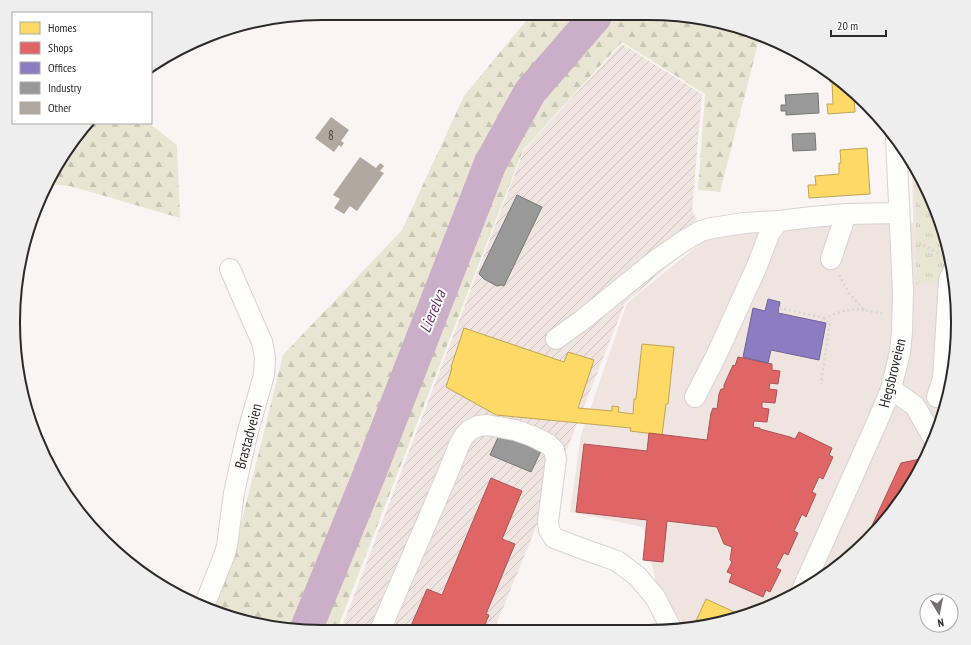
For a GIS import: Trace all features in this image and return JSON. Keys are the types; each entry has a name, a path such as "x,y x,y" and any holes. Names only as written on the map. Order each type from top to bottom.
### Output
{"street":[{"name":"Hegsbroveien","path":"806,580 871,438 891,389 900,352 902,332 902,291 896,149"},
{"path":"556,339 685,240 701,231 744,223 779,221 812,216 899,213"},
{"path":"830,259 846,214"},
{"path":"695,397 726,335 757,266 770,232 779,221"},
{"name":"Brastadveien","path":"206,602 215,581 225,551 234,493 241,461 264,374 265,358 262,342 230,269"},
{"path":"942,396 949,288"},
{"path":"891,389 915,406 930,433"},
{"path":"915,406 942,398"},
{"path":"382,625 459,445 464,436 470,430 478,426 487,425 510,429 532,436 548,444 554,450 556,459 548,522 549,530 554,538 617,561 637,576 655,597 669,624"}],"path":[{"path":"913,240 945,262"},
{"path":"830,259 849,293 864,310"},
{"path":"779,308 824,319 830,322 821,384"},
{"path":"824,319 836,313 854,309 888,315"}],"shaded area":[{"path":"622,44 702,94 692,210 704,236 625,303 496,625 343,625 524,150"},
{"path":"912,175 928,207 941,244 948,283 951,322 948,362 941,401 928,438 910,474 900,491 876,522 848,550 817,574 782,594 746,609 727,615 682,623 657,587 643,527 570,512 581,435 627,303 708,237 877,219 913,223"}],"green space":[{"path":"527,20 668,21 727,30 759,41 720,192 698,190 705,94 622,42 523,150 339,625 303,624 263,619 244,615 215,605 230,568 283,355 402,230 464,96"},
{"path":"94,124 150,124 177,145 180,218 70,186 54,184 71,154"},
{"path":"915,179 935,225 941,244 948,283 916,284"}],"building: Homes":[{"path":"832,82 854,101 855,112 828,114 827,104 833,104"},
{"path":"867,148 870,194 809,198 808,185 816,185 815,176 839,174 839,163 841,163 840,150"},
{"path":"464,328 564,362 568,352 594,360 578,408 612,411 612,406 619,407 618,412 633,414 642,344 674,347 668,404 666,404 662,435 630,431 631,428 496,415 446,387"},
{"path":"706,599 735,612 727,615 696,621"}],"building: Shops":[{"path":"738,357 772,364 772,370 780,371 778,384 770,383 769,389 777,390 775,403 762,402 762,408 769,409 767,422 754,421 753,427 795,439 799,432 832,448 829,455 833,457 823,479 819,477 812,492 816,494 806,517 802,514 794,531 798,533 788,555 784,553 776,568 781,570 770,592 766,590 763,597 729,582 732,574 727,572 732,562 730,560 732,547 724,544 717,527 667,521 663,562 643,560 647,520 576,512 584,444 647,451 649,433 707,440 711,413 713,408 717,409 721,389 724,389 724,385 733,365 735,366"},
{"path":"918,459 900,491 872,526 901,463"},
{"path":"491,478 522,491 502,539 515,544 486,614 489,615 485,625 411,625 427,589 442,595"}],"building: Offices":[{"path":"768,299 780,302 778,313 826,323 819,360 771,350 768,363 743,357 753,308 765,311"}],"building: Industry":[{"path":"818,93 819,113 786,115 786,111 781,111 781,105 786,105 785,95"},
{"path":"815,133 816,150 793,151 792,134"},
{"path":"517,195 542,207 504,286 497,286 484,279 479,274"},
{"path":"500,433 541,451 531,472 490,455"}],"building: Other":[{"path":"331,117 349,130 341,141 344,143 341,147 339,145 334,152 315,138"},
{"path":"360,157 376,168 380,163 384,166 380,171 384,173 357,211 350,206 344,214 334,208 340,199 333,195"}],"waterway":[{"name":"Lierelva","path":"308,624 369,475 490,164 530,92 592,20"}]}
